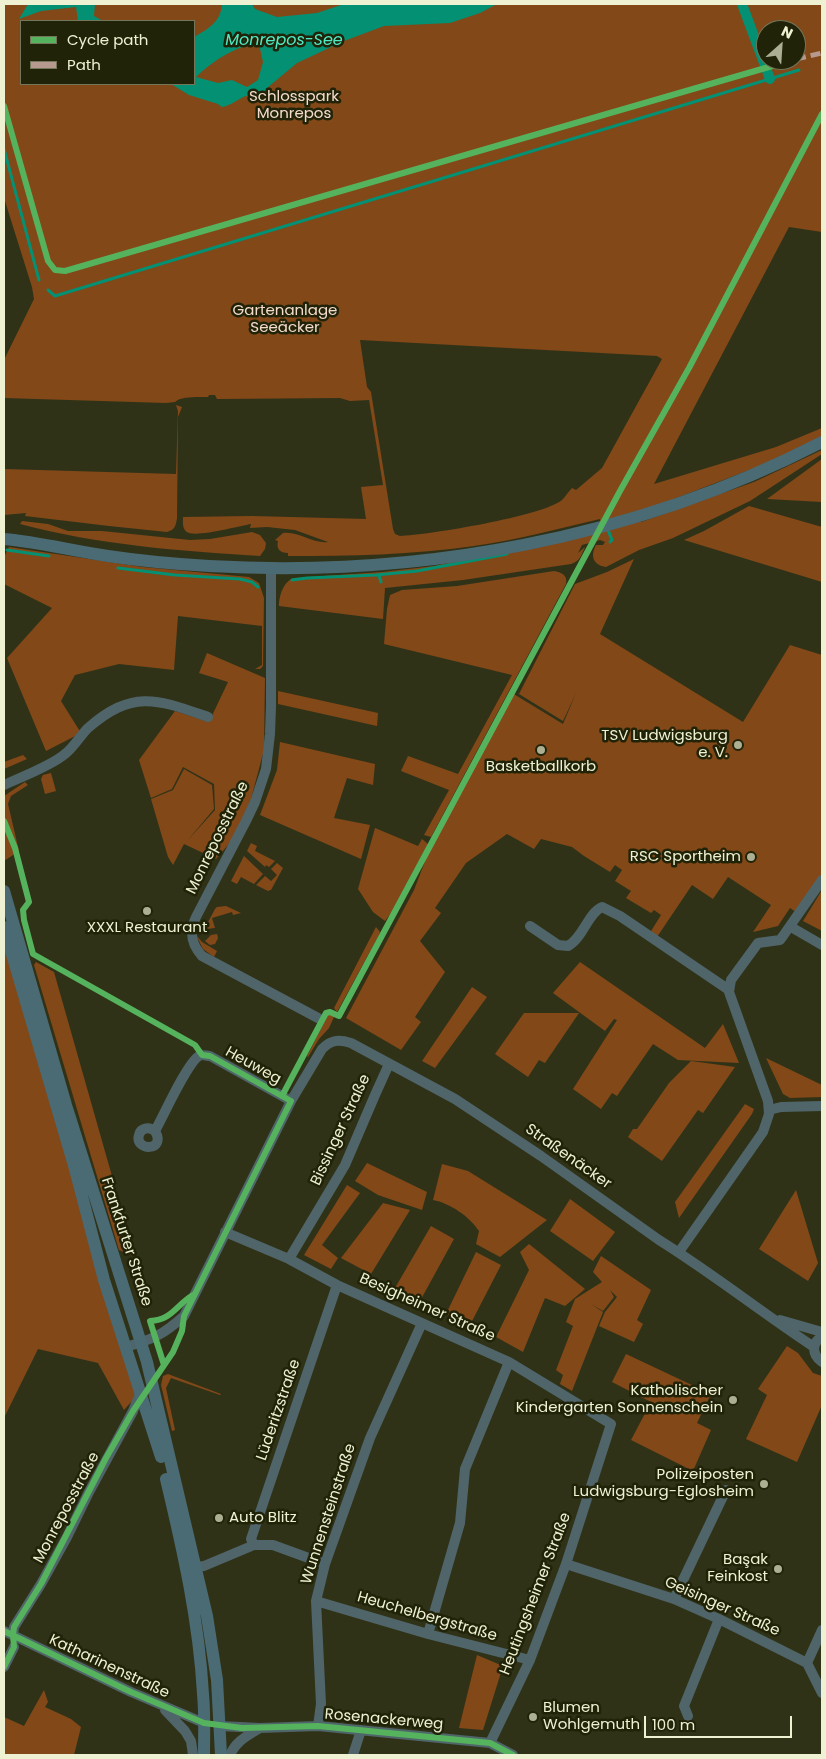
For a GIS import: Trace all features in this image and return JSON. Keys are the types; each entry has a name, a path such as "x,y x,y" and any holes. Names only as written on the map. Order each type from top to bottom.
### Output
{"main road":[{"path":"4,539 108,556 208,566 343,568 466,556 570,535 630,519 710,492 789,459 822,442"},
{"name":"Frankfurter Straße","path":"4,891 66,1105 147,1362 196,1567 213,1649 221,1755"},
{"name":"Frankfurter Straße","path":"4,927 75,1169 104,1280 159,1448 188,1573 203,1691 204,1755"}],"street":[{"name":"Monreposstraße","path":"271,568 271,706 266,769 255,802 246,821 192,925 192,938 196,950 202,956 318,1018"},
{"path":"4,785 57,760 67,753 77,739 100,719 120,706 148,700 208,717"},
{"path":"679,1252 763,1132 767,1122 768,1101 746,1035 733,1005 729,990 731,980 758,943 780,940 791,927 822,880"},
{"path":"530,926 558,945 568,946 577,939 594,913 602,907 620,916 729,990"},
{"path":"791,927 822,945"},
{"name":"Straßenäcker","path":"291,1101 322,1049 328,1043 334,1040 351,1043 455,1100 505,1132 814,1347 814,1354 822,1362"},
{"name":"Heuweg","path":"155,1131 187,1072 198,1056 202,1055 210,1056 291,1101"},
{"name":"Bissinger Straße","path":"289,1259 343,1170 382,1076 389,1064"},
{"path":"126,1346 159,1336 184,1316 291,1101"},
{"path":"769,1110 781,1107 822,1106"},
{"name":"Besigheimer Straße","path":"225,1232 289,1259 338,1285 509,1362 611,1424"},
{"name":"Lüderitzstraße","path":"254,1545 251,1539 338,1285"},
{"name":"Straßenäcker","path":"774,1319 822,1332"},
{"name":"Wunnensteinstraße","path":"318,1726 321,1704 316,1601 325,1564 370,1438 422,1323"},
{"path":"814,1347 818,1339 822,1337"},
{"path":"428,1634 460,1523 465,1470 509,1362"},
{"name":"Monreposstraße","path":"8,1633 14,1627 45,1576 106,1458 133,1411 141,1391"},
{"name":"Heutingsheimer Straße","path":"490,1743 530,1660 566,1564 611,1424"},
{"path":"674,1599 726,1490"},
{"path":"196,1567 204,1566 254,1545 273,1545 325,1564"},
{"name":"Geisinger Straße","path":"566,1564 674,1599 806,1663"},
{"name":"Heuchelbergstraße","path":"316,1601 428,1634 530,1660"},
{"path":"688,1716 684,1706 719,1620"},
{"path":"822,1630 806,1663 822,1693"},
{"name":"Katharinenstraße","path":"8,1633 161,1705 204,1723"},
{"path":"4,1668 14,1647"},
{"name":"Katharinenstraße","path":"161,1705 185,1731 191,1741 193,1755"},
{"name":"Rosenackerweg","path":"220,1726 260,1728 318,1726 361,1730 490,1743 514,1755"},
{"path":"230,1755 234,1747 241,1740 260,1728"},
{"path":"353,1755 361,1730"}],"green space":[{"path":"4,4 822,4 822,232 789,227 654,484 776,447 822,428 822,442 601,527 600,519 521,537 451,549 358,555 288,556 288,553 279,550 278,541 275,540 283,533 328,542 295,530 267,527 250,528 251,524 208,533 187,532 184,529 183,517 252,516 366,519 361,487 383,485 369,400 350,401 340,398 217,399 215,395 185,398 166,403 4,398 4,360 34,299 4,198","holes":["360,340 657,356 662,359 602,468 576,490 572,488 562,500 533,512 484,524 414,535 400,536 395,534 371,392 367,387"]},
{"path":"176,405 182,407 178,417 177,518 176,525 172,530 167,532 109,526 25,516 26,513 4,515 4,469 176,474 178,411"},
{"path":"822,450 822,454 750,501 673,538 639,550 606,567 598,564 593,556 596,545 603,545 605,542 600,540 582,545 578,553 585,547 581,556 571,564 463,580 385,588 383,619 279,606 283,589 287,582 294,578 382,572 434,566 636,520 641,522 754,482"},
{"path":"822,459 822,502 767,499"},
{"path":"749,506 822,527 822,582 684,540"},
{"path":"22,521 48,524 68,531 102,531 190,540 210,539 252,532 260,535 266,543 265,549 260,556 169,549 79,537 20,524"},
{"path":"9,547 143,567 249,577 259,583 264,598 263,666 260,669 255,669 262,665 262,626 178,616 174,670 119,664 75,675 61,701 81,733 46,751 7,658 52,608 4,584 4,557"},
{"path":"634,559 600,634 743,722 790,645 822,655 822,880 799,914 790,908 778,926 753,932 771,905 728,877 713,899 692,885 655,940 648,936 661,915 654,910 651,913 626,898 631,891 615,881 622,870 615,865 610,872 572,847 541,839 534,849 507,834 466,863 435,908 441,913 420,941 445,972 415,1017 421,1022 401,1050 346,1018 414,890 432,843 512,693 563,724 576,693 563,721 519,694 575,584"},
{"path":"554,571 563,574 566,578 566,584 431,837 424,835 449,790 401,771 408,756 458,774 512,675 384,644 390,595 402,590 457,586"},
{"path":"207,653 265,678 264,750 251,799 234,838 216,859 184,844 173,865 168,857 151,799 173,790 184,769 212,785 214,809 187,841 215,810 214,784 183,767 172,789 151,798 139,760 175,711 209,722 228,682 199,673"},
{"path":"278,691 378,713 377,726 278,704"},
{"path":"280,742 375,764 373,785 347,778 334,818 370,825 361,859 260,815 277,770"},
{"path":"23,755 27,759 4,769 4,762"},
{"path":"51,773 56,791 45,794 41,779 43,775"},
{"path":"25,782 28,785 11,796 8,804 19,851 4,861 4,796"},
{"path":"375,828 418,846 422,839 428,844 392,912 385,921 373,912 358,889"},
{"path":"251,843 257,846 255,851 275,861 269,867 266,865 265,867 247,851"},
{"path":"244,856 263,874 254,884 241,877 237,884 231,881"},
{"path":"277,863 283,868 271,890 268,891 256,885 265,876 271,881 277,875 271,869"},
{"path":"822,890 822,931 803,921"},
{"path":"226,906 241,913 233,915 232,912 212,918 215,928 206,929 215,909"},
{"path":"4,927 141,1391 124,1410 98,1363 38,1349 4,1418"},
{"path":"376,927 380,932 379,935 337,1012 334,1008"},
{"path":"217,934 218,938 215,944 210,945 205,941 211,935"},
{"path":"196,935 202,942 217,951 214,957 203,949"},
{"path":"36,962 54,972 135,1257 119,1250 34,965"},
{"path":"580,962 705,1048 723,1024 739,1063 678,1060 653,1044 617,1096 612,1093 601,1109 573,1089 617,1020 614,1019 605,1031 553,993"},
{"path":"472,987 487,997 435,1068 422,1061"},
{"path":"524,1013 579,1013 545,1063 539,1060 528,1077 495,1054"},
{"path":"328,1015 334,1017 329,1028 319,1039 308,1057 307,1056"},
{"path":"766,1058 822,1085 822,1097 790,1098 783,1094"},
{"path":"691,1061 735,1067 703,1113 698,1110 662,1161 628,1137 633,1129 637,1129 669,1083"},
{"path":"745,1104 754,1109 752,1114 679,1218 675,1202"},
{"path":"367,1163 427,1192 422,1210 378,1195 355,1181"},
{"path":"442,1164 468,1171 547,1220 500,1257 476,1244 479,1231 465,1216 453,1207 433,1200"},
{"path":"347,1185 360,1193 322,1245 338,1258 331,1269 304,1255"},
{"path":"796,1190 818,1263 808,1281 759,1249"},
{"path":"570,1199 615,1232 593,1261 550,1231"},
{"path":"383,1203 410,1210 371,1274 341,1258"},
{"path":"431,1226 454,1239 420,1301 395,1288"},
{"path":"529,1244 585,1289 565,1306 545,1298 523,1352 496,1337 529,1270 520,1252"},
{"path":"476,1252 501,1265 470,1325 446,1314"},
{"path":"601,1256 651,1290 637,1320 643,1324 634,1342 599,1326 605,1312 617,1297 610,1290 614,1297 603,1311 591,1304 603,1312 572,1391 560,1384 563,1375 556,1370 573,1326 566,1322 575,1299 602,1282 593,1272"},
{"path":"787,1346 798,1353 813,1373 822,1376 822,1405 797,1462 746,1439 767,1395 758,1389"},
{"path":"626,1354 711,1394 697,1423 711,1430 693,1471 631,1440 651,1402 612,1382"},
{"path":"168,1374 221,1394 171,1378 166,1388 175,1430 172,1431 161,1385 163,1376"},
{"path":"477,1655 503,1666 483,1730 459,1728"},
{"path":"44,1690 48,1702 45,1707 71,1719 81,1727 74,1755 4,1755 4,1717 24,1726"}],"water":[{"path":"28,4 95,4 94,16 101,20 78,20 76,7 41,11 19,19"},
{"name":"Monrepos-See","path":"222,4 252,4 255,9 277,17 317,13 344,4 497,4 480,13 450,23 384,26 344,41 297,63 267,88 262,95 249,95 222,107 189,95 173,85 195,85 195,36 213,24 219,16","holes":["259,44 263,62 258,80 247,87 232,80 218,83 196,77 225,55 242,47"]}],"waterway":[{"path":"742,4 770,79"},
{"path":"48,290 55,296 799,70"},
{"path":"4,149 39,280"},
{"path":"608,530 612,540 610,542"},
{"path":"7,550 49,556"},
{"path":"292,580 417,571 507,554"},
{"path":"118,568 175,575 240,579 252,582 258,587"},
{"path":"379,575 381,582"}],"marked path":[{"path":"806,57 822,53"}],"cycle path":[{"path":"4,106 48,261 55,270 65,271 758,70"},
{"path":"282,1096 326,1013 330,1012 339,1016 620,491 689,368 822,114"},
{"path":"4,821 15,848 29,902 23,910 33,954 195,1045 202,1055 210,1056 291,1101 184,1316 182,1331 173,1352 133,1411 106,1458 41,1584 14,1627 14,1647 4,1667"},
{"path":"164,1365 150,1321 169,1315 193,1295"},
{"path":"4,1631 131,1692 204,1723 242,1728 318,1726 490,1743 513,1755"}],"place":[{"name":"TSV Ludwigsburg e. V.","path":"738,745"},
{"name":"Basketballkorb","path":"541,750"},
{"name":"RSC Sportheim","path":"751,857"},
{"name":"XXXL Restaurant","path":"147,911"},
{"name":"Katholischer Kindergarten Sonnenschein","path":"733,1400"},
{"name":"Polizeiposten Ludwigsburg-Eglosheim","path":"764,1484"},
{"name":"Auto Blitz","path":"219,1518"},
{"name":"Başak Feinkost","path":"778,1569"},
{"name":"Blumen Wohlgemuth","path":"533,1717"}],"park label":[{"name":"Schlosspark Monrepos","path":"294,106"},
{"name":"Gartenanlage Seeäcker","path":"285,320"}]}
